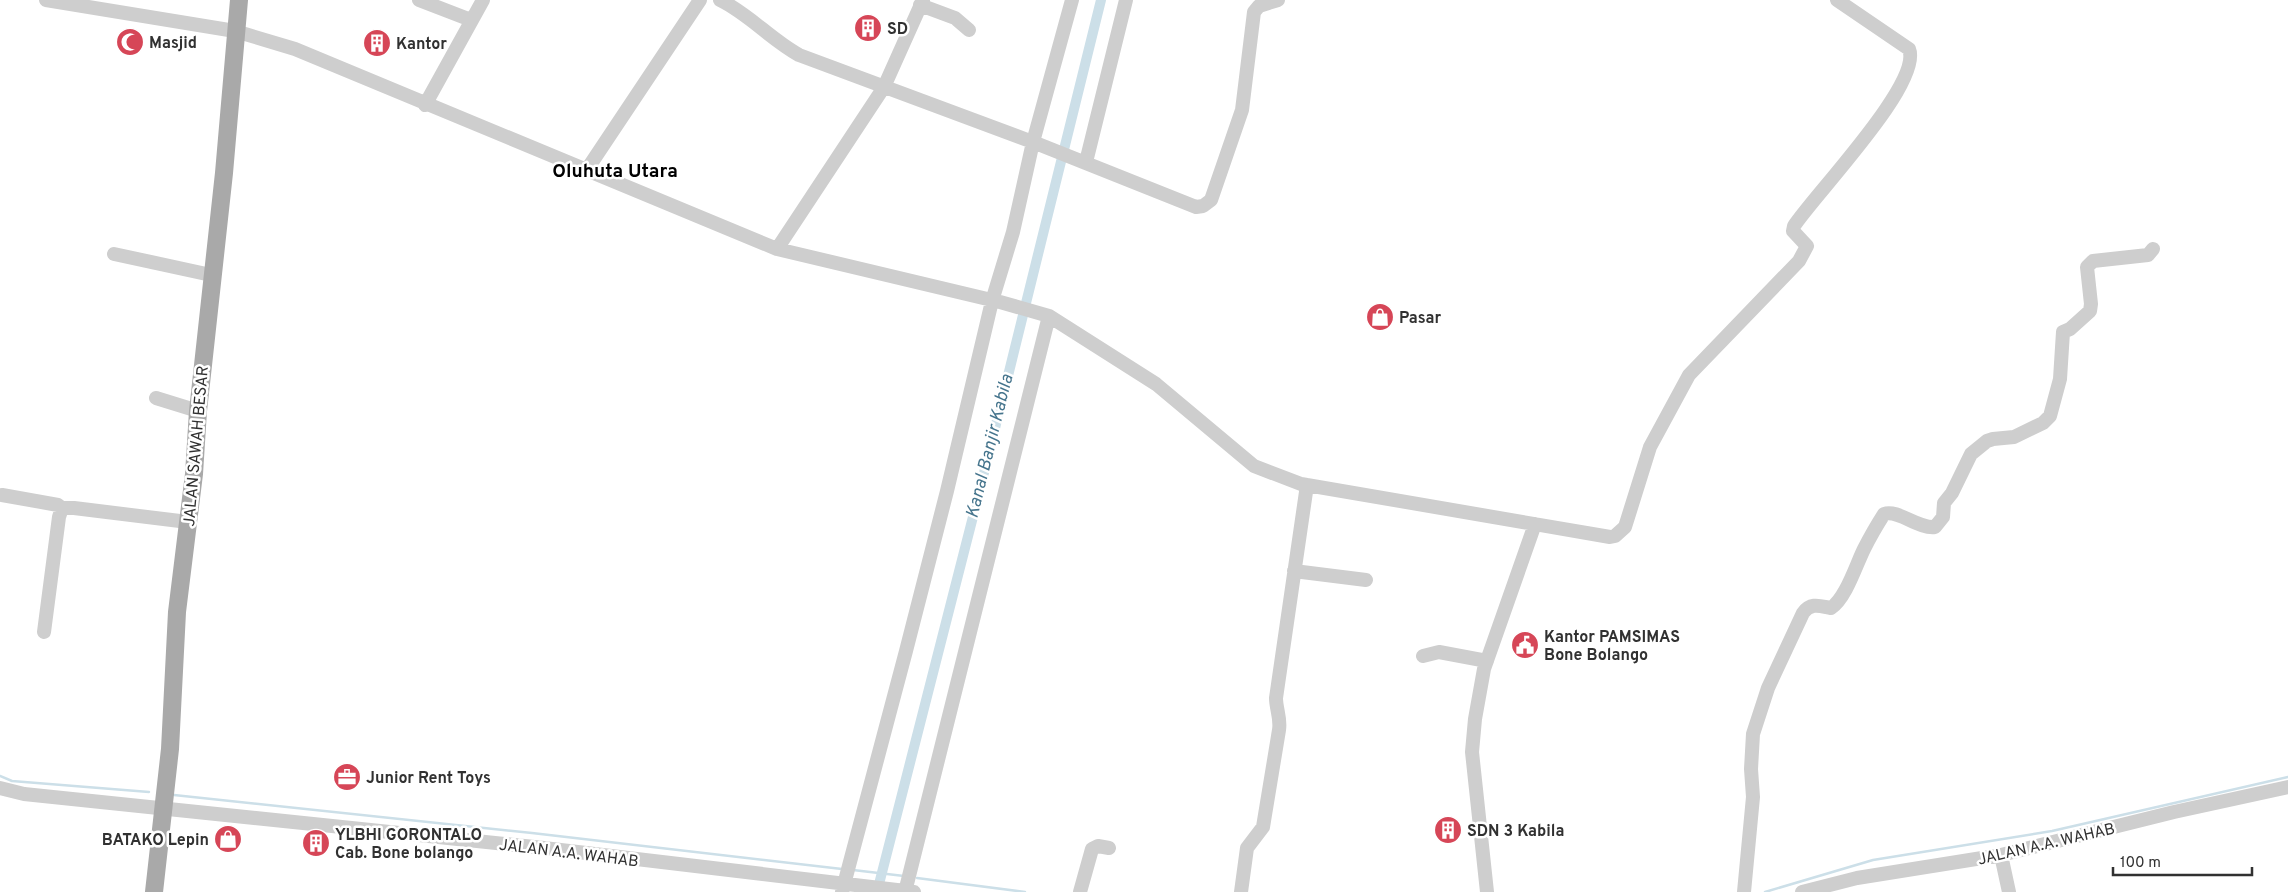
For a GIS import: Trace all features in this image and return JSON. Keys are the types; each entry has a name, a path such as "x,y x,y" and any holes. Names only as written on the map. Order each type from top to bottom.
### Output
{"main road":[{"name":"JALAN SAWAH BESAR","path":"154,892 170,749 177,612 188,522 211,275 224,173 239,0"}],"street":[{"path":"46,0 70,2 236,31 294,49 425,105 777,249 1045,314 1156,384 1254,466 1307,485 1610,537 1616,536 1625,528 1650,447 1689,374 1806,252 1806,244 1793,231 1794,226 1847,163 1872,128 1900,86 1911,61 1912,55 1905,45 1837,0"},
{"path":"419,0 472,20"},
{"path":"425,105 483,0"},
{"path":"586,171 700,0"},
{"path":"720,0 734,7 773,40 799,54 1035,143 1196,207 1203,206 1210,200 1242,110 1254,12 1259,6 1278,0"},
{"path":"846,886 872,774 921,594 1072,0"},
{"path":"1081,161 1126,0"},
{"path":"777,249 884,87 921,3 955,18 969,30"},
{"path":"1744,892 1753,797 1751,770 1753,734 1768,688 1780,666 1803,613 1815,604 1831,608 1835,606 1841,598 1864,548 1884,514 1892,513 1922,526 1935,527 1944,517 1944,503 1952,493 1971,454 1987,441 2014,437 2043,423 2050,416 2060,379 2063,332 2070,329 2090,311 2087,267 2093,261 2103,259 2148,255 2153,249"},
{"path":"114,254 211,275"},
{"path":"904,891 1045,314"},
{"path":"156,398 198,411"},
{"path":"1241,892 1247,848 1263,827 1265,819 1280,730 1276,698 1307,485"},
{"path":"2,495 58,505 62,508 188,522"},
{"path":"44,632 59,517 62,508"},
{"path":"1487,892 1472,752 1475,719 1487,661 1535,524"},
{"path":"1294,571 1366,580"},
{"path":"1423,656 1439,652 1487,661"},
{"name":"JALAN A.A. WAHAB","path":"1802,892 1857,878 2001,855 2174,812 2288,787"},
{"name":"JALAN A.A. WAHAB","path":"0,788 34,795 164,807 846,886 904,891"},
{"path":"1080,892 1092,848 1098,846 1109,848"},
{"path":"2001,855 2009,892"}],"waterway":[{"name":"Kanal Banjir Kabila","path":"877,892 976,505 1101,0"},
{"path":"0,776 12,781 149,792"},
{"path":"1765,892 1873,860 2052,831 2288,777"},
{"path":"174,795 532,833 842,869"},
{"name":"Kanal Banjir Kabila","path":"853,870 904,876"},
{"path":"917,878 1025,892"}],"place":[{"name":"SD","path":"868,28"},
{"name":"Masjid","path":"130,42"},
{"name":"Kantor","path":"377,43"},
{"name":"Pasar","path":"1380,317"},
{"name":"Kantor PAMSIMAS Bone Bolango","path":"1525,645"},
{"name":"Junior Rent Toys","path":"347,777"},
{"name":"SDN 3 Kabila","path":"1448,830"},
{"name":"BATAKO Lepin","path":"228,839"},
{"name":"YLBHI GORONTALO Cab. Bone bolango","path":"316,843"}],"district":[{"name":"Oluhuta Utara","path":"615,170"}]}
